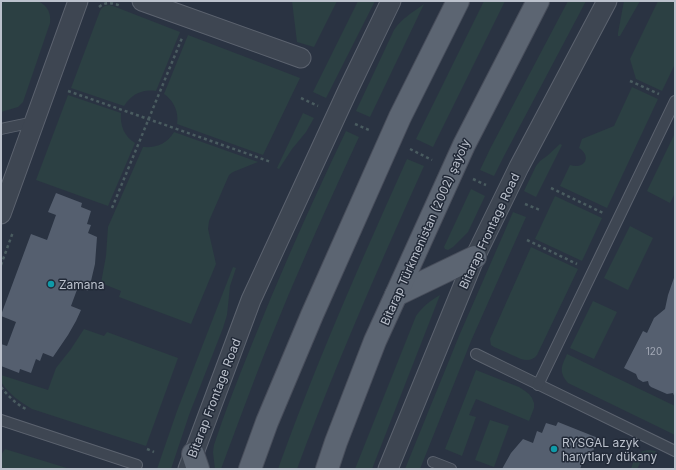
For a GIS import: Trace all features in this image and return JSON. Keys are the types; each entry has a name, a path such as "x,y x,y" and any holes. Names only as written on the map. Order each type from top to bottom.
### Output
{"main road":[{"path":"250,469 267,422 312,315 390,140 458,1"},
{"name":"Bitarap Türkmenistan (2002) şaýoly","path":"327,469 336,442 376,341 464,144 538,1"},
{"path":"396,295 475,257"}],"street":[{"path":"1,214 78,1"},
{"path":"142,1 302,58"},
{"name":"Bitarap Frontage Road","path":"193,464 251,300 336,115 391,1"},
{"name":"Bitarap Frontage Road","path":"388,469 475,257 518,167 607,1"}],"lane":[{"path":"538,385 675,103"},
{"path":"1,129 34,122"},
{"path":"476,354 675,451"},
{"path":"1,421 137,465"},
{"path":"433,462 451,469"}],"path":[{"path":"97,10 105,3 114,3 122,6"},
{"path":"112,208 184,33"},
{"path":"630,81 675,103"},
{"path":"66,90 271,162"},
{"path":"300,98 540,210"},
{"path":"551,188 618,219"},
{"path":"1,265 14,229"},
{"path":"527,240 593,271"}],"green space":[{"path":"9,1 38,1 48,10 50,23 23,102 18,107 1,112 1,3"},
{"path":"292,1 337,1 314,47 297,42"},
{"path":"358,1 375,1 326,98 313,92"},
{"path":"484,1 505,1 433,147 416,139"},
{"path":"568,1 586,1 494,176 480,170 490,149"},
{"path":"624,1 640,1 620,36 618,36 618,33"},
{"path":"658,1 675,1 675,64 662,91 636,79 630,59"},
{"path":"424,4 370,117 356,111 394,30 404,19"},
{"path":"109,5 180,32 156,91 138,93 130,98 124,106 71,88 100,11 103,7"},
{"path":"188,35 300,78 263,155 177,124 175,107 171,100 164,94"},
{"path":"632,87 658,99 607,208 560,186 570,165 580,166 585,161 585,155 579,148 582,139 614,126"},
{"path":"68,95 121,113 121,122 125,134 135,143 108,206 36,180"},
{"path":"303,113 314,118 306,132 292,149 279,169 277,168"},
{"path":"346,131 359,137 314,235 282,310 221,469 215,469 213,452 214,445 259,326 283,269"},
{"path":"174,132 258,162 229,175 209,221 208,229 216,264 191,324 119,297 121,291 101,283 106,256 108,227 143,147 157,146 168,140"},
{"path":"675,133 675,193 670,203 647,191"},
{"path":"560,144 562,145 536,197 524,191 536,166"},
{"path":"407,159 424,166 358,316 297,469 278,469 340,312"},
{"path":"471,189 485,196 468,232 453,247 448,250 445,249 444,247"},
{"path":"555,196 602,218 582,261 535,239"},
{"path":"513,212 526,217 471,341 420,469 405,469 459,336"},
{"path":"630,226 653,238 628,290 604,278"},
{"path":"531,247 578,269 537,355 530,360 526,360 494,347 491,345 490,339"},
{"path":"233,267 236,268 230,286 227,315 189,415 171,469 157,469 177,411"},
{"path":"440,295 372,469 355,469 416,316 427,304"},
{"path":"593,301 617,312 594,359 570,348"},
{"path":"84,329 104,336 107,332 178,358 146,446 32,409 23,404 1,382 1,375 48,390 56,368"},
{"path":"567,354 675,406 675,435 568,383 562,372 562,365"},
{"path":"476,370 519,387 532,398 534,408 529,421 476,399 469,415 476,417 462,456 445,449"},
{"path":"490,420 509,426 494,467 475,460"},
{"path":"5,449 70,469 1,469 1,455"},
{"path":"649,450 656,451 654,456 643,457 637,469 631,469 635,458 641,452"}],"building":[{"name":"Zamana","path":"56,193 82,203 81,207 91,211 87,224 91,225 88,233 97,237 95,264 88,291 78,287 71,306 81,310 68,335 53,357 43,353 40,361 36,359 31,373 20,369 19,373 1,366 1,344 7,346 16,322 1,315 31,234 47,240 56,215 48,212"},
{"path":"675,275 675,398 673,393 667,394 651,387 648,381 643,382 638,379 636,374 624,368 643,331 647,333 654,318 665,309"},
{"name":"RYSGAL azyk harytlary dükany","path":"558,422 598,438 592,454 587,452 580,469 502,469 511,453 523,439 533,443 537,431 542,433 546,423 556,426"}],"place":[{"name":"Zamana","path":"51,284"},
{"name":"RYSGAL azyk harytlary dükany","path":"554,449"}]}
